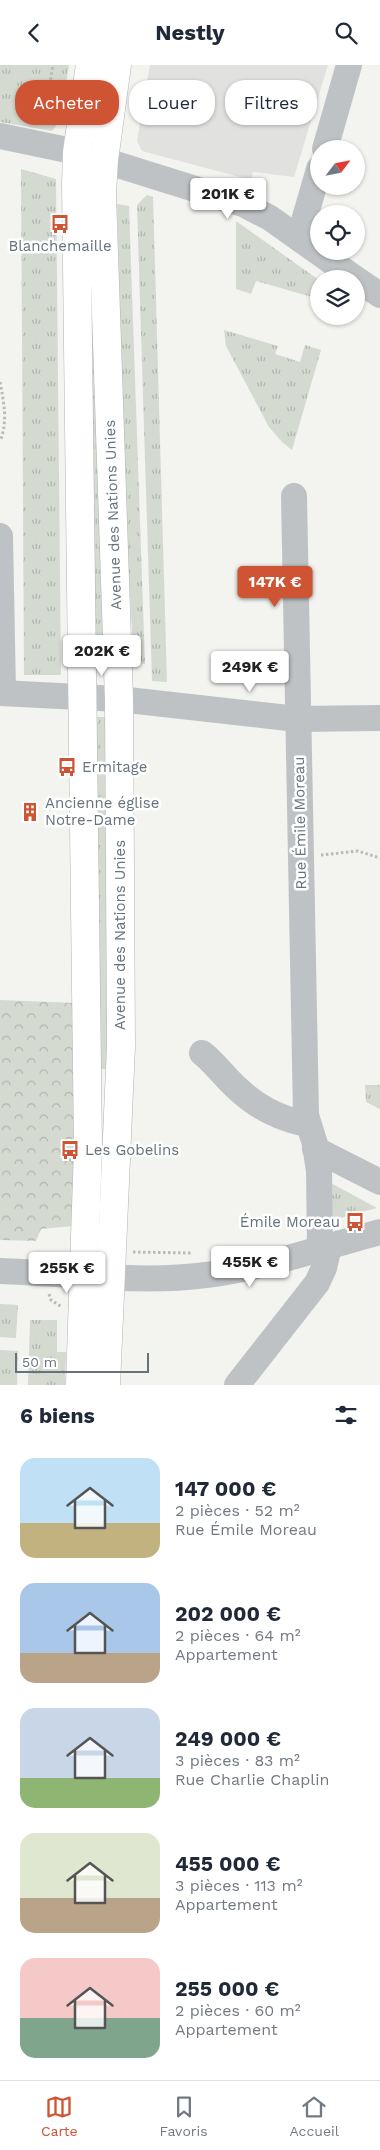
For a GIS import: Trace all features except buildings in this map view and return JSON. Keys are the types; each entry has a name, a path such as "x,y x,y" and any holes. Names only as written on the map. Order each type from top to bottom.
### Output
{"main road":[{"name":"Avenue des Nations Unies","path":"80,1385 88,1148 77,152 90,65"},
{"name":"Avenue des Nations Unies","path":"106,1385 121,1071 119,699 102,195 104,160 117,65"}],"street":[{"path":"328,140 350,65"},
{"path":"0,136 77,152 243,204 258,211 343,270"},
{"path":"298,238 311,195"},
{"path":"365,285 380,295"},
{"name":"Rue Émile Moreau","path":"237,1385 317,1283 324,1268 319,1171 312,1137 297,719 294,496"},
{"path":"0,535 1,693 119,699 297,719 380,718"},
{"path":"202,1053 214,1062 237,1089 261,1107 291,1121 380,1182"},
{"path":"0,1271 112,1277 164,1278 207,1275 258,1265 380,1232"}],"path":[{"path":"42,129 53,65"},
{"path":"0,382 5,410 4,431 0,441"},
{"path":"318,855 358,851 380,858"},
{"path":"130,1252 198,1253"},
{"path":"50,1288 50,1300 64,1310"}],"shaded area":[{"path":"150,65 328,65 317,101 317,80 225,80 225,125 310,125 294,177 253,172 251,180 142,151 137,141 140,125 215,125 215,80 147,80"}],"green space":[{"path":"0,65 69,65 67,80 15,80 15,125 0,122"},
{"path":"17,125 57,125 52,131"},
{"path":"21,169 56,179 61,675 24,675"},
{"path":"94,189 110,665 91,666 86,284"},
{"path":"147,195 153,197 167,682 152,681 137,205"},
{"path":"117,204 129,206 145,664 134,663 126,527"},
{"path":"236,221 310,274 310,296 256,281 251,294 236,289"},
{"path":"224,330 278,346 275,354 300,362 305,345 321,350 292,450 269,427 226,346"},
{"path":"94,717 112,717 112,1069 97,1069"},
{"path":"0,1000 75,1003 73,1226 41,1229 36,1241 0,1240"},
{"path":"365,1085 380,1085 380,1109 366,1102"},
{"path":"329,1182 377,1208 329,1221"},
{"path":"0,1304 18,1305 16,1338 0,1337"},
{"path":"30,1320 57,1320 57,1352 66,1352 65,1385 28,1385"},
{"path":"0,1350 18,1351 17,1385 0,1385"}],"place":[{"name":"Blanchemaille","path":"60,224"},
{"name":"Ermitage","path":"67,767"},
{"name":"Ancienne église Notre-Dame","path":"30,812"},
{"name":"Les Gobelins","path":"70,1150"},
{"name":"Émile Moreau","path":"355,1222"}]}
